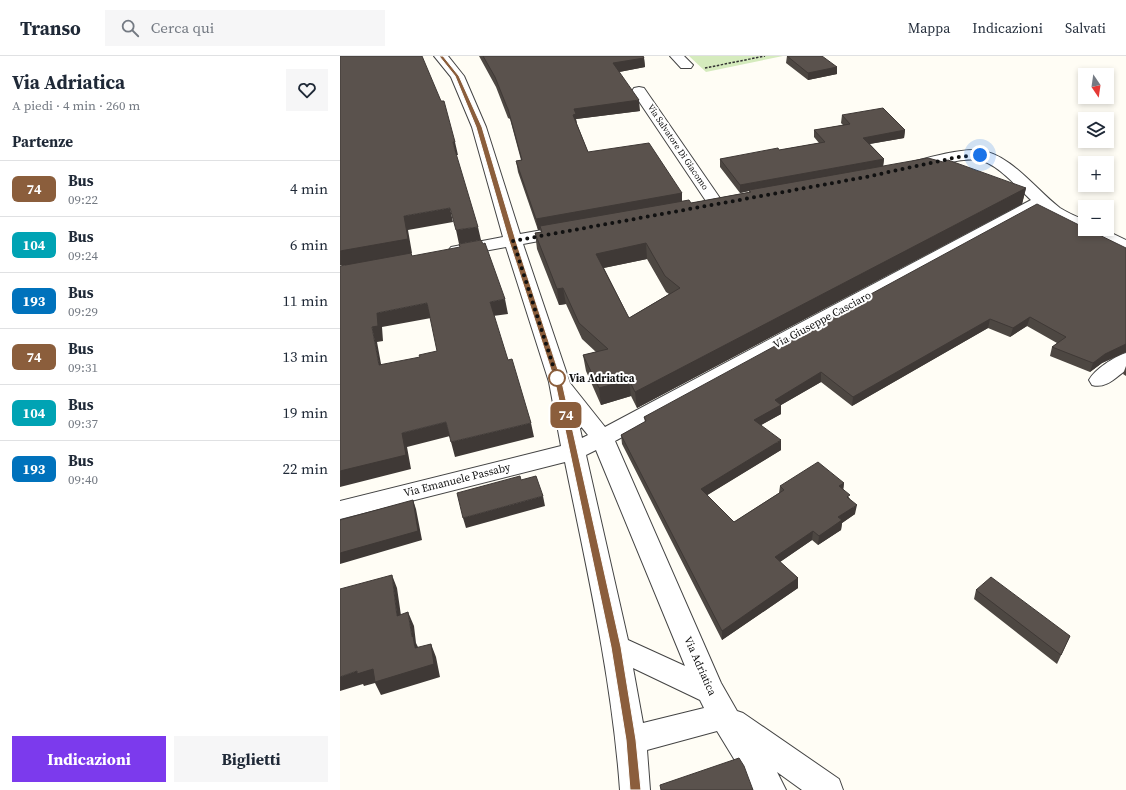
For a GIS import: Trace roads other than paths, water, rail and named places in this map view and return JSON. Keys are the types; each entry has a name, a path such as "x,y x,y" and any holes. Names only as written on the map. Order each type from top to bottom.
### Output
{"street":[{"name":"Via Adriatica","path":"441,56 457,76 479,127 513,241 559,382 616,647 631,740 635,790"},
{"name":"Via Salvatore Di Giacomo","path":"639,91 716,204"},
{"path":"897,171 958,157 980,155 996,162 1017,178 1056,213 1078,224"},
{"name":"Via Giuseppe Casciaro","path":"574,451 602,438 1042,201"},
{"path":"442,254 583,228"},
{"path":"1103,236 1126,247"},
{"path":"1099,380 1126,360"},
{"name":"Via Adriatica","path":"559,382 602,438 710,691 771,790"},
{"name":"Via Emanuele Passaby","path":"340,510 574,451"},
{"path":"616,647 710,691"},
{"path":"631,740 724,716 828,790"}],"place":[{"name":"Via Adriatica","path":"557,378"}]}
